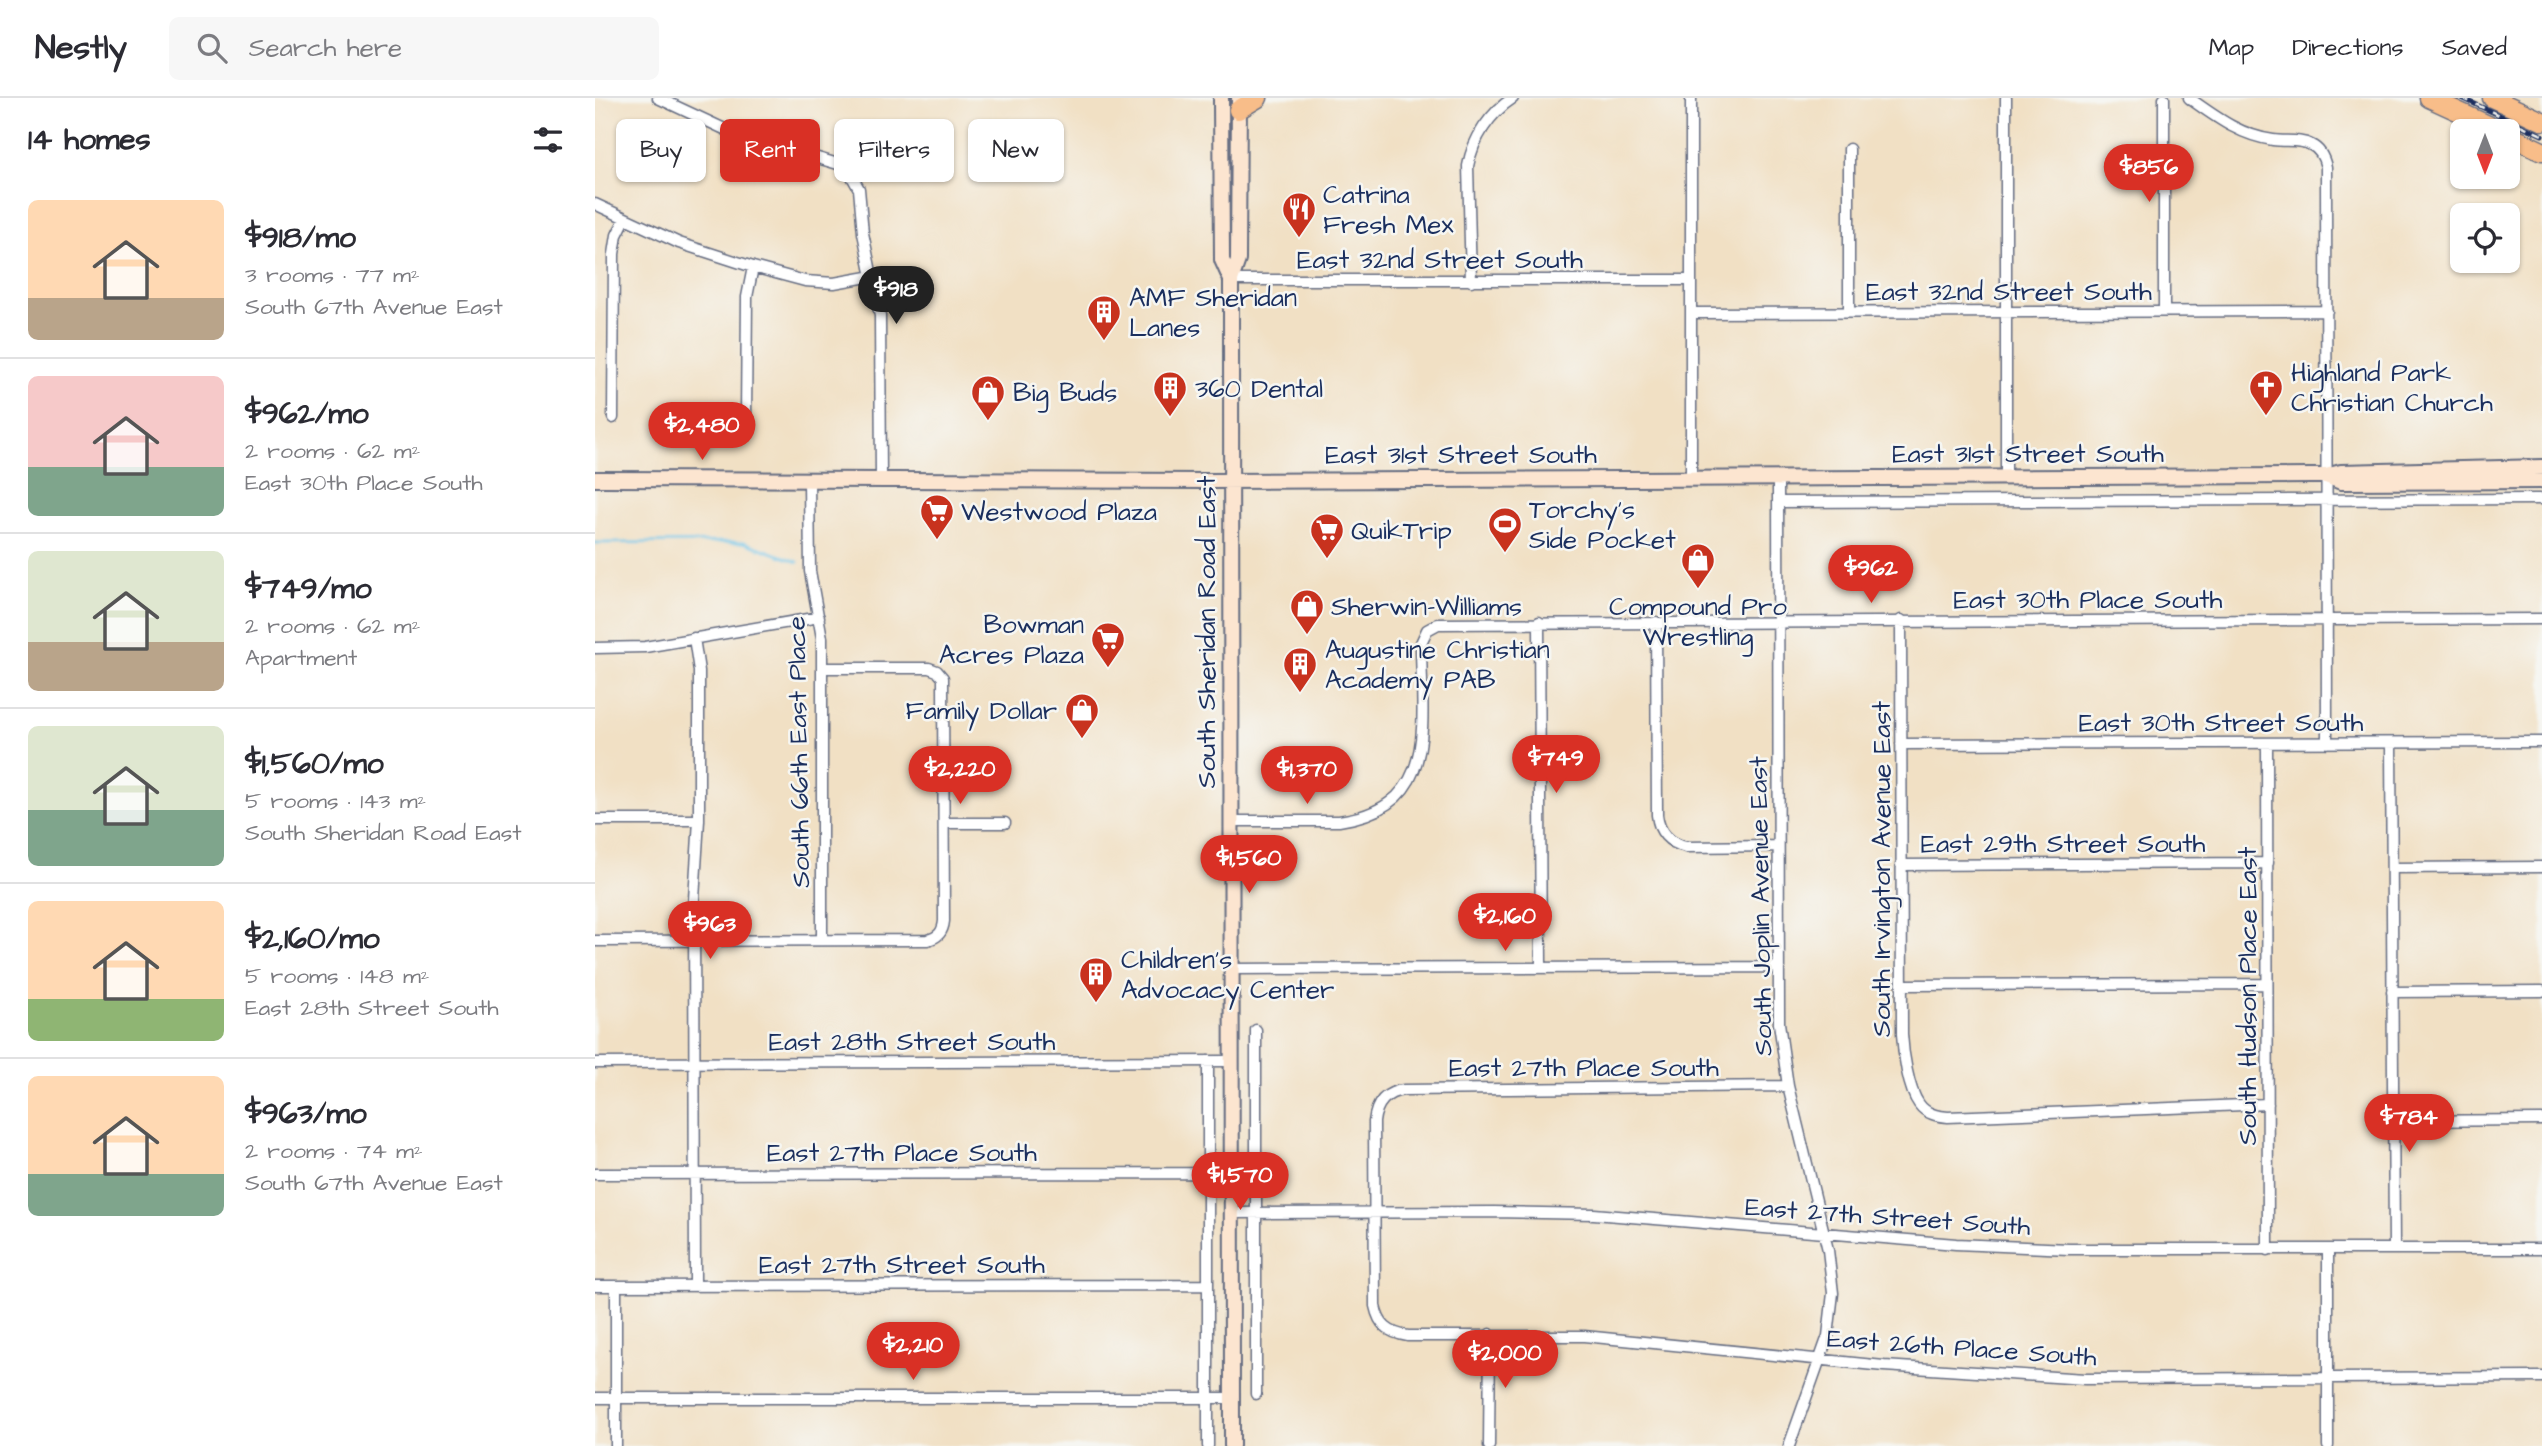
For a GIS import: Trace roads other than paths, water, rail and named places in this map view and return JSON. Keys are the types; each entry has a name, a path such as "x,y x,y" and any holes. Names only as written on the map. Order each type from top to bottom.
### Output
{"highway":[{"path":"1238,104 1258,98"},
{"path":"2429,98 2475,119"},
{"path":"2492,98 2542,121"},
{"path":"2520,140 2542,150"}],"main road":[{"name":"South Sheridan Road East","path":"1221,98 1221,260 1231,280"},
{"name":"South Sheridan Road East","path":"1232,1446 1231,280 1238,260 1238,104"},
{"name":"East 31st Street South","path":"595,479 1231,480 2326,476 2341,471 2542,467"},
{"name":"East 31st Street South","path":"2326,476 2341,482 2542,481"}],"street":[{"path":"657,98 733,133 838,164 856,181 866,252 881,324 881,480"},
{"path":"1471,281 1468,166 1471,153 1488,121 1502,105 1513,98"},
{"path":"1691,98 1691,478"},
{"path":"2005,477 2006,98"},
{"path":"2164,98 2164,311"},
{"path":"2189,98 2214,118 2237,130 2272,140 2313,145 2320,152 2327,173 2327,743"},
{"path":"1849,149 1849,312"},
{"path":"595,204 679,243 814,283 842,282 873,276"},
{"path":"613,418 614,254 617,235 625,219"},
{"path":"746,418 747,297 753,267"},
{"name":"East 32nd Street South","path":"1231,280 1691,280"},
{"name":"East 32nd Street South","path":"1691,313 2327,311"},
{"name":"South Joplin Avenue East","path":"1778,478 1779,1023 1788,1086 1823,1233 1833,1293 1828,1336 1789,1446"},
{"name":"South 66th East Place","path":"809,480 810,571 819,617 821,668 821,940"},
{"name":"East 31st Street South","path":"1778,502 2542,499"},
{"path":"595,648 634,648 819,617"},
{"name":"East 30th Place South","path":"1231,821 1339,821 1360,818 1388,804 1411,780 1419,760 1422,735 1421,643 1431,626 1447,622 2542,619"},
{"name":"South Irvington Avenue East","path":"1901,620 1902,1034 1905,1059 1919,1105 1927,1111 1948,1117 2268,1104"},
{"path":"1539,622 1541,968"},
{"path":"1656,622 1658,825 1664,836 1686,847 1778,846"},
{"path":"694,638 699,681 699,820 694,940 695,1286"},
{"path":"595,941 927,940 938,936 944,921 944,686 940,674 934,669 925,668 821,668"},
{"name":"South Hudson Place East","path":"2267,743 2268,1250"},
{"path":"2391,743 2394,1249"},
{"name":"East 30th Street South","path":"1901,744 2542,743"},
{"path":"595,820 699,820"},
{"path":"944,823 1005,823"},
{"name":"East 29th Street South","path":"1901,865 2267,863"},
{"path":"2392,868 2542,867"},
{"path":"1231,969 1779,967"},
{"path":"1902,985 2267,984"},
{"path":"2392,992 2542,991"},
{"path":"1256,1030 1256,1394"},
{"path":"1208,1061 1208,1446"},
{"name":"East 28th Street South","path":"595,1063 1230,1061"},
{"name":"East 27th Place South","path":"1374,1212 1375,1111 1382,1099 1391,1092 1788,1086"},
{"path":"2393,1121 2542,1120"},
{"name":"East 27th Place South","path":"595,1174 1209,1172"},
{"name":"East 26th Place South","path":"1374,1212 1375,1306 1382,1325 1397,1335 1584,1336 1924,1369 2085,1379 2542,1377"},
{"name":"East 27th Street South","path":"1232,1213 1594,1214 1955,1244 2042,1248 2542,1249"},
{"path":"2328,1250 2329,1446"},
{"name":"East 27th Street South","path":"595,1286 1208,1285"},
{"path":"616,1286 616,1446"},
{"path":"1489,1446 1490,1334"},
{"path":"595,1398 1231,1398"}],"waterway":[{"path":"595,543 744,542 798,562"}],"railway":[{"path":"2462,98 2542,135"}],"place":[{"name":"Catrina Fresh Mex","path":"1299,239"},
{"name":"AMF Sheridan Lanes","path":"1104,342"},
{"name":"Highland Park Christian Church","path":"2266,417"},
{"name":"360 Dental","path":"1170,418"},
{"name":"Big Buds","path":"988,422"},
{"name":"Westwood Plaza","path":"937,541"},
{"name":"Torchy's Side Pocket","path":"1505,554"},
{"name":"QuikTrip","path":"1327,560"},
{"name":"Compound Pro Wrestling","path":"1698,590"},
{"name":"Sherwin-Williams","path":"1307,636"},
{"name":"Bowman Acres Plaza","path":"1108,669"},
{"name":"Augustine Christian Academy PAB","path":"1300,694"},
{"name":"Family Dollar","path":"1082,740"},
{"name":"Children's Advocacy Center","path":"1096,1004"}]}
